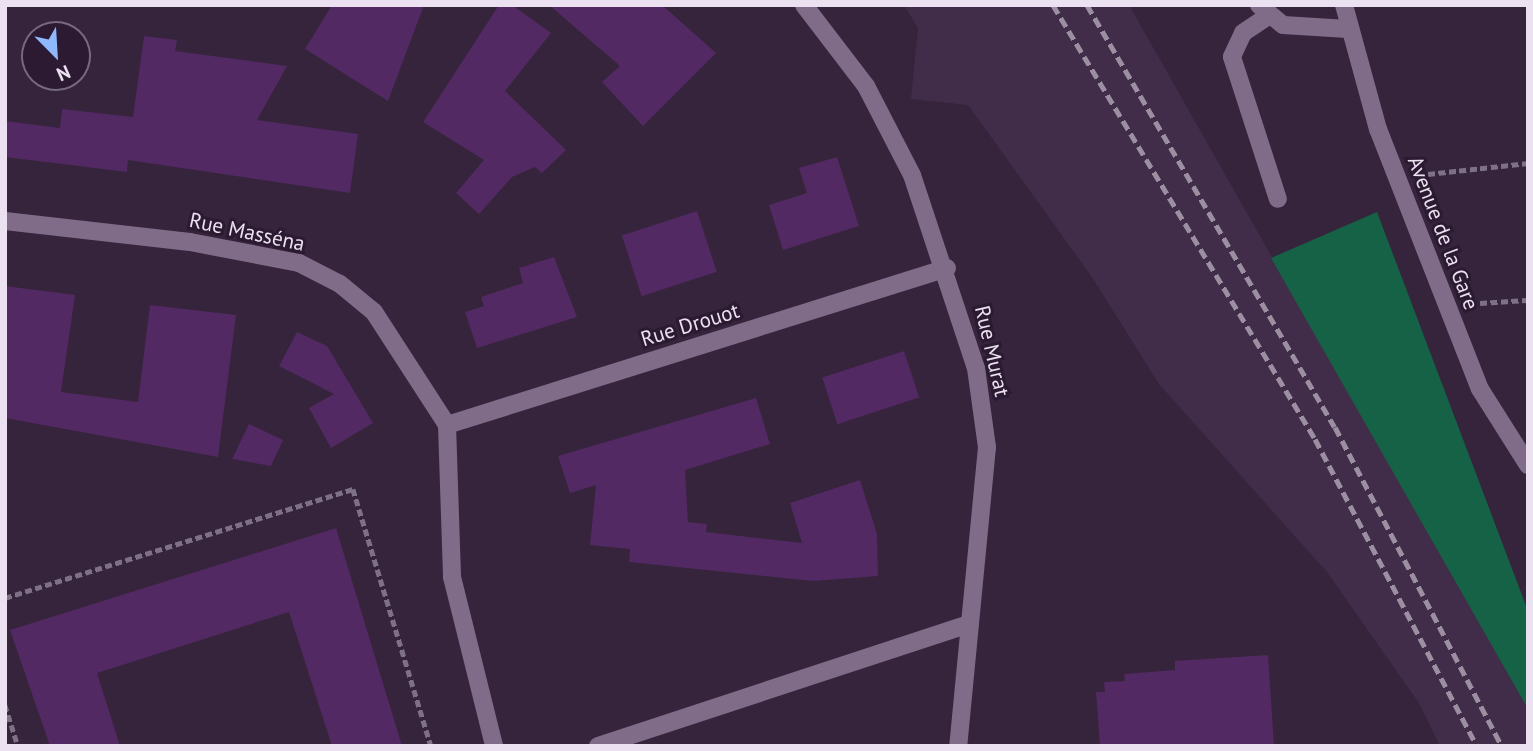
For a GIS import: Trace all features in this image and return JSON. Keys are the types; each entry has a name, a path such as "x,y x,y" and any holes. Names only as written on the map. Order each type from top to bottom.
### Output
{"street":[{"name":"Rue Murat","path":"804,5 866,86 912,175 947,268 976,368 987,447 958,746"},
{"name":"Avenue de la Gare","path":"1344,5 1348,29 1397,177 1448,306 1496,422 1528,464"},
{"path":"1278,199 1232,57 1243,33 1264,11 1311,30 1348,29"},
{"name":"Rue Masséna","path":"5,221 190,242 299,263 340,284 374,312 447,425"},
{"name":"Rue Drouot","path":"447,425 947,268"},
{"path":"447,425 452,577 494,746"},
{"path":"598,746 969,624"}],"path":[{"path":"1397,177 1528,163"},
{"path":"1448,306 1528,300"},
{"path":"5,598 353,489 431,746"},
{"path":"5,705 18,746"}],"shaded area":[{"path":"904,5 1129,5 1528,709 1528,746 1440,746 1419,703 1327,572 1159,384 1092,277 968,105 911,99 918,28"}],"green space":[{"path":"1377,212 1528,611 1528,709 1271,258"}],"building":[{"path":"332,5 424,5 388,101 305,49"},
{"path":"499,5 512,5 551,33 505,91 566,150 542,173 535,167 512,177 479,214 456,193 484,160 423,122"},
{"path":"549,5 662,5 716,53 643,126 602,82 620,66"},
{"path":"144,36 177,40 175,51 287,66 257,120 358,134 350,193 128,160 127,172 5,157 5,121 60,128 62,109 133,117"},
{"path":"837,157 859,226 783,250 769,205 807,193 799,168"},
{"path":"697,211 717,272 642,296 622,235"},
{"path":"554,257 577,317 477,348 465,312 484,306 481,297 523,283 519,268"},
{"path":"5,286 75,295 61,392 138,402 150,305 236,315 218,457 5,418"},
{"path":"297,332 327,346 373,423 331,448 309,408 334,394 279,366"},
{"path":"904,351 919,398 837,424 822,378"},
{"path":"756,398 770,444 685,470 688,522 707,524 706,532 802,543 790,503 860,480 877,534 878,576 813,581 629,562 630,549 590,545 596,485 570,493 558,456"},
{"path":"249,424 283,440 271,466 232,459"},
{"path":"336,528 402,746 332,746 289,612 97,673 120,746 50,746 10,630"},
{"path":"1268,655 1274,746 1100,746 1096,692 1105,692 1104,682 1125,681 1124,674 1175,670 1175,661"}],"railway":[{"path":"1053,5 1315,439 1477,746"},
{"path":"1087,5 1335,427 1502,746"}]}
